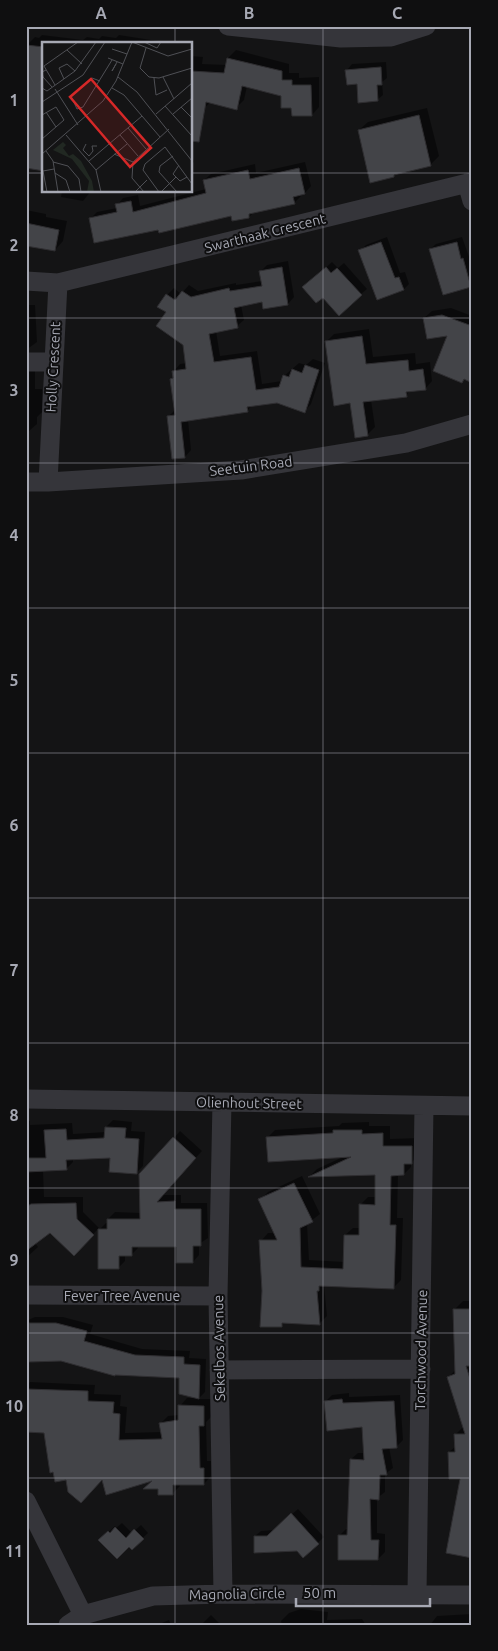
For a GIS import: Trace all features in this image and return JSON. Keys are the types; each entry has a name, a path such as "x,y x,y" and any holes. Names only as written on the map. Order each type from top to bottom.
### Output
{"street":[{"path":"228,26 341,38 391,37 426,26"},
{"name":"Swarthaak Crescent","path":"58,284 470,189"},
{"path":"26,280 58,284"},
{"name":"Holly Crescent","path":"48,482 58,284"},
{"path":"26,362 54,362"},
{"name":"Seetuin Road","path":"26,482 241,470 406,443 472,424"},
{"name":"Olienhout Street","path":"26,1099 472,1106"},
{"name":"Sekelbos Avenue","path":"222,1102 218,1296 223,1594"},
{"name":"Torchwood Avenue","path":"417,1593 424,1106"},
{"name":"Fever Tree Avenue","path":"26,1295 218,1296"},
{"path":"219,1370 420,1369"},
{"path":"26,1501 76,1620"},
{"name":"Magnolia Circle","path":"76,1620 154,1596 223,1594 472,1594"}],"building":[{"path":"26,45 42,47 42,171 26,168"},
{"path":"227,58 282,71 282,80 292,80 292,85 311,85 312,116 292,116 291,108 281,108 281,96 242,86 237,110 206,102 199,142 192,141 192,71 224,73"},
{"path":"381,67 382,85 377,85 378,101 358,103 357,84 347,85 345,70"},
{"path":"419,115 431,166 370,183 358,130"},
{"path":"299,168 305,194 293,197 295,204 249,214 249,218 232,221 231,216 159,233 158,230 94,243 89,218 117,212 115,204 131,201 133,212 206,193 203,180 248,170 250,179"},
{"path":"26,223 59,230 55,251 26,246"},
{"path":"381,242 395,278 399,277 404,290 377,300 358,250"},
{"path":"457,242 471,287 443,295 429,249"},
{"path":"282,267 288,305 263,309 262,302 234,308 238,328 209,334 214,362 251,357 256,390 279,387 283,375 289,377 292,369 302,373 305,365 319,370 305,413 277,403 247,407 248,412 181,422 185,458 172,459 167,416 175,415 170,379 173,378 172,371 186,369 183,345 156,326 166,312 157,307 166,294 175,300 182,291 191,297 229,288 230,291 262,286 259,271"},
{"path":"326,267 331,273 337,268 362,295 339,316 323,298 316,303 302,287"},
{"path":"442,315 472,326 472,383 464,379 462,383 433,371 447,336 427,339 423,318"},
{"path":"362,336 366,364 408,360 409,371 423,369 426,390 406,392 407,397 363,402 368,436 355,438 350,403 334,406 325,341"},
{"path":"105,1127 126,1128 125,1138 139,1139 137,1174 109,1172 110,1158 66,1160 67,1170 26,1172 26,1158 46,1158 44,1130 66,1129 67,1140 104,1138"},
{"path":"333,1130 362,1130 362,1134 383,1133 383,1146 412,1146 412,1164 404,1164 404,1175 391,1176 390,1225 396,1225 394,1289 319,1286 319,1291 317,1291 320,1325 282,1323 282,1327 260,1327 262,1291 259,1240 277,1240 258,1199 294,1183 313,1222 300,1228 301,1267 343,1269 344,1235 359,1235 359,1204 375,1205 375,1175 308,1177 351,1157 268,1162 266,1137 333,1133"},
{"path":"173,1137 196,1158 157,1202 175,1201 175,1209 201,1209 201,1246 193,1246 193,1263 176,1263 176,1247 132,1247 132,1256 119,1256 119,1269 98,1269 98,1229 107,1229 107,1219 140,1219 139,1174"},
{"path":"76,1203 77,1219 94,1235 74,1256 50,1233 26,1251 26,1207 31,1204"},
{"path":"453,1309 472,1309 472,1366 466,1366 472,1385 472,1558 446,1553 460,1479 449,1479 448,1452 455,1452 454,1434 465,1434 447,1377 455,1374"},
{"path":"29,1323 56,1323 87,1331 84,1341 135,1355 184,1357 184,1364 200,1365 199,1399 179,1394 179,1378 115,1376 61,1361 29,1362"},
{"path":"26,1389 88,1391 88,1401 114,1402 113,1413 120,1414 119,1440 162,1439 159,1423 178,1420 178,1405 204,1406 204,1426 199,1426 200,1468 204,1468 204,1485 173,1485 173,1495 158,1495 158,1489 143,1489 152,1481 106,1495 102,1480 81,1503 68,1492 66,1480 55,1482 53,1472 50,1473 44,1433 26,1432"},
{"path":"342,1399 343,1403 394,1401 397,1448 382,1449 387,1475 380,1475 379,1500 370,1499 371,1540 379,1540 378,1560 338,1560 338,1535 347,1535 350,1459 364,1460 362,1427 327,1431 324,1401"},
{"path":"291,1513 319,1544 303,1558 297,1551 254,1553 254,1536 267,1536"},
{"path":"115,1527 126,1538 134,1529 144,1539 132,1550 129,1547 117,1559 98,1540 108,1531 110,1533"}]}
